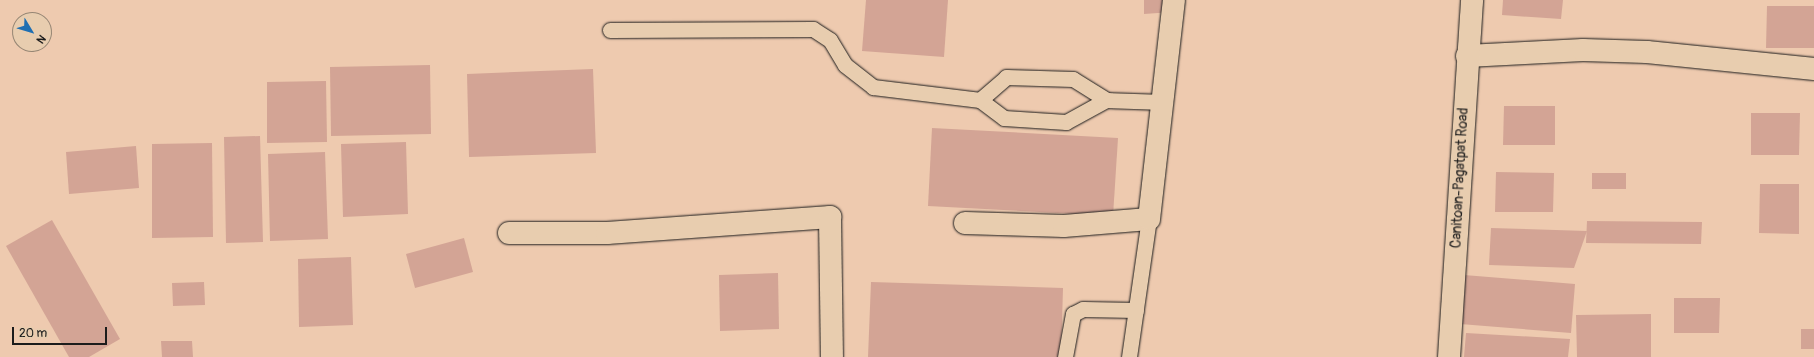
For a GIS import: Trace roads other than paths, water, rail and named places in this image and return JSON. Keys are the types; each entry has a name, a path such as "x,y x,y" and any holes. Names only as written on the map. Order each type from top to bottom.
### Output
{"street":[{"path":"965,223 1064,226 1149,219 1164,102 1174,0"},
{"name":"Canitoan-Pagatpat Road","path":"1449,357 1467,56 1472,0"},
{"path":"1467,56 1583,50 1647,52 1814,69"},
{"path":"509,233 606,233 830,217 832,357"}],"lane":[{"path":"610,30 813,29 830,40 845,66 873,87 980,100 1004,118 1066,122 1106,100"},
{"path":"980,100 1006,77 1073,79 1106,100 1164,102"},
{"path":"1129,357 1149,219"},
{"path":"1065,357 1073,314 1084,309 1136,310"}]}
